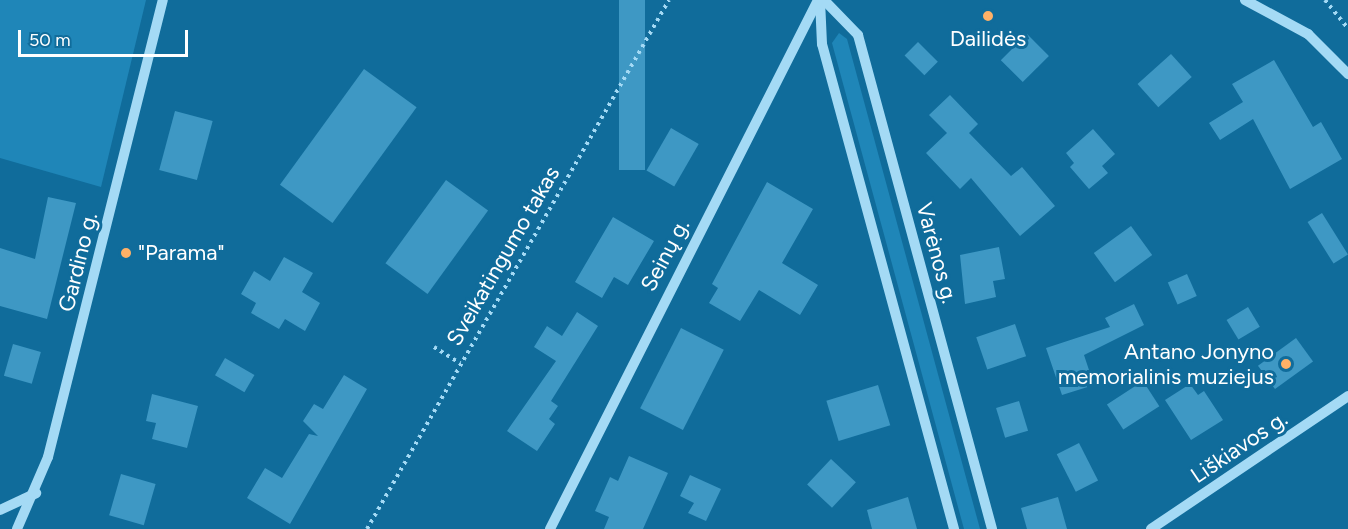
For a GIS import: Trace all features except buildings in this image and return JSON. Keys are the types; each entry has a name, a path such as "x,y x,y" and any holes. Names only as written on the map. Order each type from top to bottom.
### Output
{"street":[{"name":"Gardino g.","path":"17,529 36,493 163,0"},
{"path":"821,0 822,44 954,529"},
{"name":"Seinų g.","path":"550,529 821,0"},
{"name":"Varėnos g.","path":"821,0 858,35 992,529"},
{"path":"1245,0 1308,34 1348,74"},
{"name":"Liškiavos g.","path":"1151,529 1348,396"},
{"path":"0,510 36,493"}],"path":[{"name":"Sveikatingumo takas","path":"367,529 669,0"},
{"path":"1325,0 1348,27"},
{"path":"434,347 460,363"}],"shaded area":[{"path":"0,0 146,0 101,187 0,158"},
{"path":"839,33 847,39 980,529 964,529 832,43"}],"place":[{"name":"Dailidės","path":"988,16"},
{"name":"\"Parama\"","path":"126,253"},
{"name":"Antano Jonyno memorialinis muziejus","path":"1286,364"}]}
